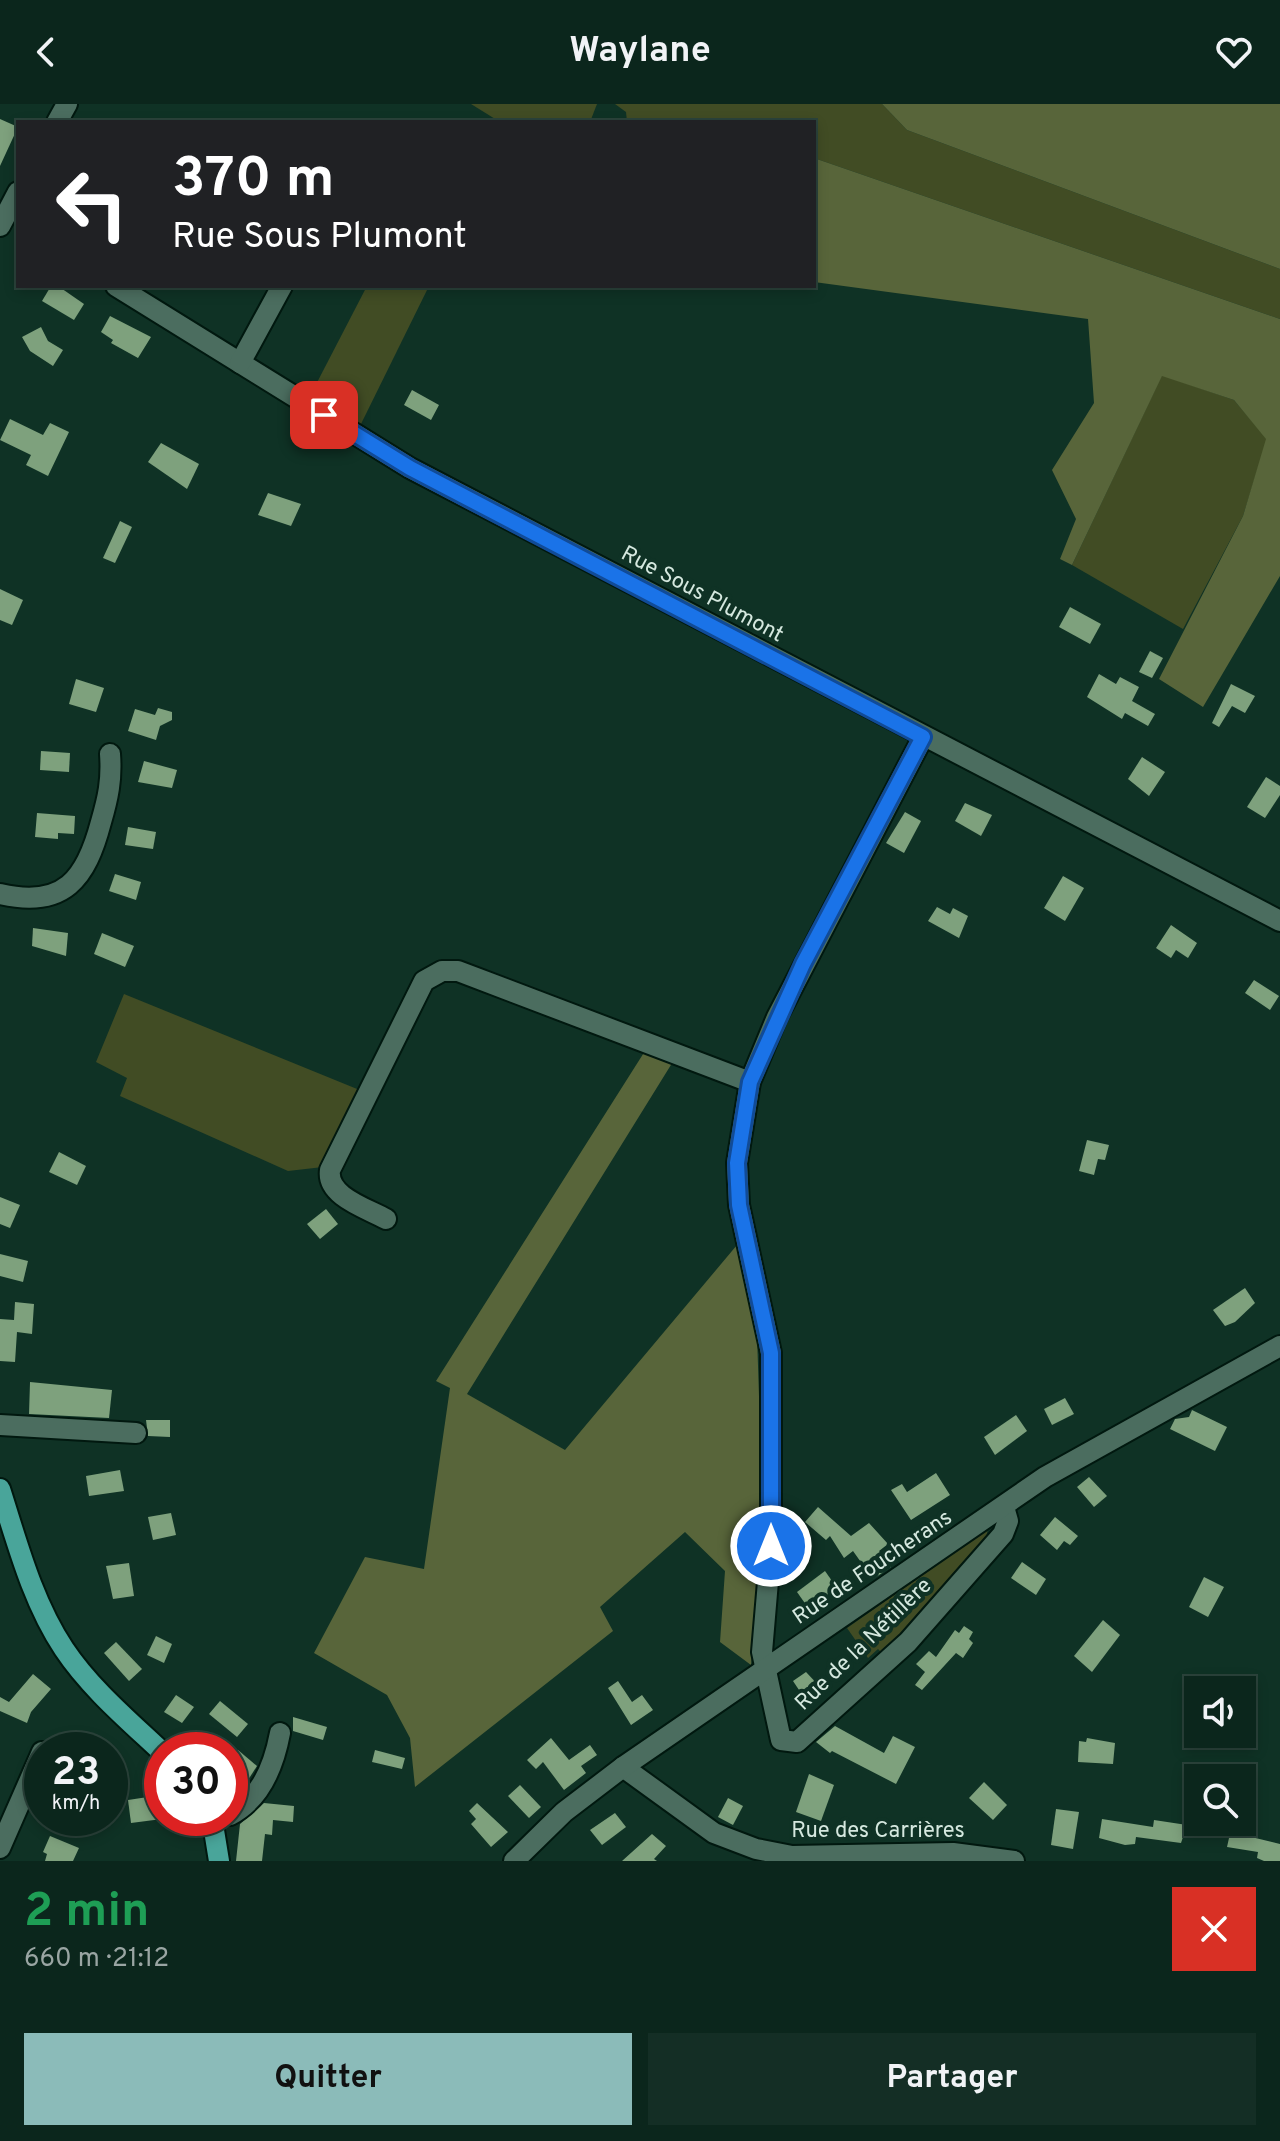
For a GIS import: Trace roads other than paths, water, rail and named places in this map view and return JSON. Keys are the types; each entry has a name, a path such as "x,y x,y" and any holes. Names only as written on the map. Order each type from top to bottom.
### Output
{"main road":[{"path":"0,1489 36,1595 64,1649 106,1699 144,1735"},
{"path":"218,1836 219,1861"}],"street":[{"path":"5,221 16,196"},
{"name":"Rue Sous Plumont","path":"119,288 410,468 1280,921"},
{"path":"240,363 281,288"},
{"path":"765,1668 762,1652 771,1546 771,1353 739,1205 737,1163 750,1082 803,964 923,737"},
{"path":"0,894 27,899 50,896 64,890 86,868 113,782 110,754"},
{"path":"386,1219 335,1191 329,1178 330,1170 424,981 442,971 458,971 750,1082"},
{"name":"Rue de Foucherans","path":"514,1861 564,1812 623,1767 1076,1457 1280,1346"},
{"path":"0,1425 136,1433"},
{"name":"Rue de la Nétillère","path":"765,1668 777,1734 786,1743 797,1742 931,1617 1003,1534 1008,1521 1004,1507"},
{"path":"248,1801 274,1765 280,1733"},
{"name":"Rue des Carrières","path":"623,1767 704,1827 756,1849 792,1856 953,1853 1014,1861"},
{"path":"0,1848 24,1793"}]}
